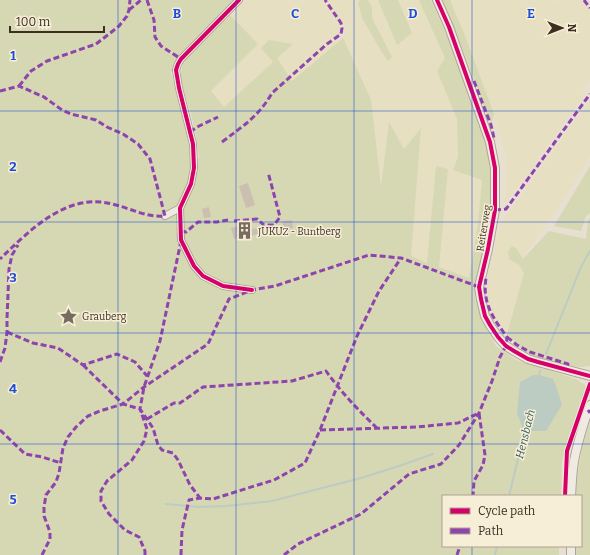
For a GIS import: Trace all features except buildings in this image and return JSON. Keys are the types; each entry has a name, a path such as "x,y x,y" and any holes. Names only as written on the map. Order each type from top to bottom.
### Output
{"street":[{"path":"239,0 181,59 176,70 192,144 194,168 191,184 180,208 181,240 194,266 202,276 223,286 252,290"},
{"name":"Reiterweg","path":"437,0 449,28 490,142 495,168 495,210 479,287 485,316 506,346 514,351 528,359 590,376"},
{"path":"165,216 180,208"},
{"path":"571,495 575,457 580,435 590,405"}],"shaded area":[{"path":"245,0 360,0 358,2 362,18 388,61 392,57 371,18 372,7 368,0 378,0 397,45 412,32 398,0 419,0 445,58 437,71 457,119 458,157 453,170 482,180 478,224 469,278 438,267 448,169 436,166 427,263 411,256 420,129 404,149 389,122 381,189 371,100 343,38 345,31 342,21 335,45 292,82 277,58 293,44 269,40 273,62 224,107 211,91 258,44 230,15"},
{"path":"450,0 555,0 557,3 561,0 582,0 590,11 590,81 582,90 585,95 505,204 507,170 505,152 494,114"},
{"path":"590,102 590,156 559,207 528,250 523,260 516,248 512,246 509,259 519,265 524,272 507,334 495,319 487,296 489,271 501,221 510,211 565,134"},
{"path":"533,375 553,379 562,405 546,431 524,431 517,413 520,382"}],"green space":[{"path":"0,0 235,0 186,57 230,15 258,44 211,91 224,107 273,62 261,48 269,40 293,44 277,58 292,81 343,38 371,100 381,187 389,122 404,149 421,128 411,256 427,263 436,166 448,169 439,267 469,278 478,224 482,180 453,170 458,157 457,119 437,71 445,58 419,0 431,0 467,86 486,138 490,171 491,209 475,297 482,321 496,346 516,360 576,379 585,385 586,391 562,461 561,495 442,495 442,547 559,547 559,555 0,555","holes":["184,60 181,81 196,136 199,158 191,163 188,138 171,72 174,71"]},
{"path":"360,0 368,0 372,7 372,18 392,57 388,61 362,18 358,2"},
{"path":"378,0 398,0 412,33 397,45"},
{"path":"442,0 450,0 465,36 494,114 491,125 460,42"},
{"path":"590,166 590,213 586,216 581,231 554,226"},
{"path":"590,218 590,366 579,367 540,358 525,352 507,334 524,273 519,265 509,259 508,251 512,246 516,248 523,259 549,231 586,239 588,220"},
{"path":"590,423 590,555 574,555 574,547 582,547 582,495 576,495 580,459"}],"waterway":[{"name":"Hensbach","path":"546,354 581,267 590,251"},
{"name":"Hensbach","path":"539,376 540,371"},
{"name":"Hensbach","path":"509,495 524,429"},
{"path":"166,504 200,507 272,501 361,478 433,454"},
{"name":"Hensbach","path":"495,555 497,547"}],"marked path":[{"path":"19,86 31,71 47,61 96,44 109,34 119,26 127,16 130,0"},
{"path":"129,10 141,0"},
{"path":"147,0 154,20 155,37 161,46 181,59"},
{"path":"222,142 244,126 262,108 272,93 327,44 341,34 341,23 325,0"},
{"path":"584,0 590,8"},
{"path":"474,81 491,125 494,138"},
{"path":"0,91 19,86 44,97 62,110 71,114 96,120 123,134 138,144 150,159 165,216 152,216 112,204 95,202 80,203 65,208 50,216 24,236 0,259"},
{"path":"495,210 506,209 590,94"},
{"path":"190,132 218,117"},
{"path":"234,221 257,219 264,225 274,225 280,217 268,172"},
{"path":"181,231 186,232 198,222 217,222 228,220"},
{"path":"145,555 145,551 139,537 125,530 109,514 101,501 101,491 107,481 132,460 144,441 147,429 140,409 144,387 160,341 181,241"},
{"path":"0,362 5,348 7,332 9,269 12,255 18,245"},
{"path":"42,555 50,539 50,532 44,516 46,495 56,482 63,448 68,437 88,416 123,404 144,387 208,344 229,299 252,290 275,286 369,255 401,258 479,287"},
{"path":"181,555 182,530 189,500 200,498 213,499 274,480 305,463 320,430 357,336 379,291 401,258"},
{"path":"284,555 298,544 361,514 409,474 441,464 459,445 479,413 500,357 506,346 507,337 493,317 487,303 485,287 486,278"},
{"path":"7,332 33,343 58,348 83,365 117,354 135,362 147,376"},
{"path":"507,337 517,345 530,352 568,364 566,370"},
{"path":"83,365 123,404 140,409 153,428 158,445 162,450 173,453 190,485 200,498"},
{"path":"147,419 174,403 180,403 203,387 292,381 326,371 350,401 378,429"},
{"path":"320,430 417,427 458,423 479,413 485,455 483,465 474,481 473,495"},
{"path":"0,430 25,454 42,457 61,463"},
{"path":"457,555 460,547"}],"cycle path":[{"path":"239,0 181,59 176,70 193,144 194,168 191,184 180,208 181,240 194,266 203,276 223,286 252,290"},
{"path":"437,0 449,27 490,142 495,168 495,210 479,287 485,316 498,337 506,346 514,351 528,359 590,376"},
{"path":"565,495 567,451 590,384"}],"place":[{"name":"JUKUZ - Buntberg","path":"245,231"},
{"name":"Grauberg","path":"69,316"}]}
